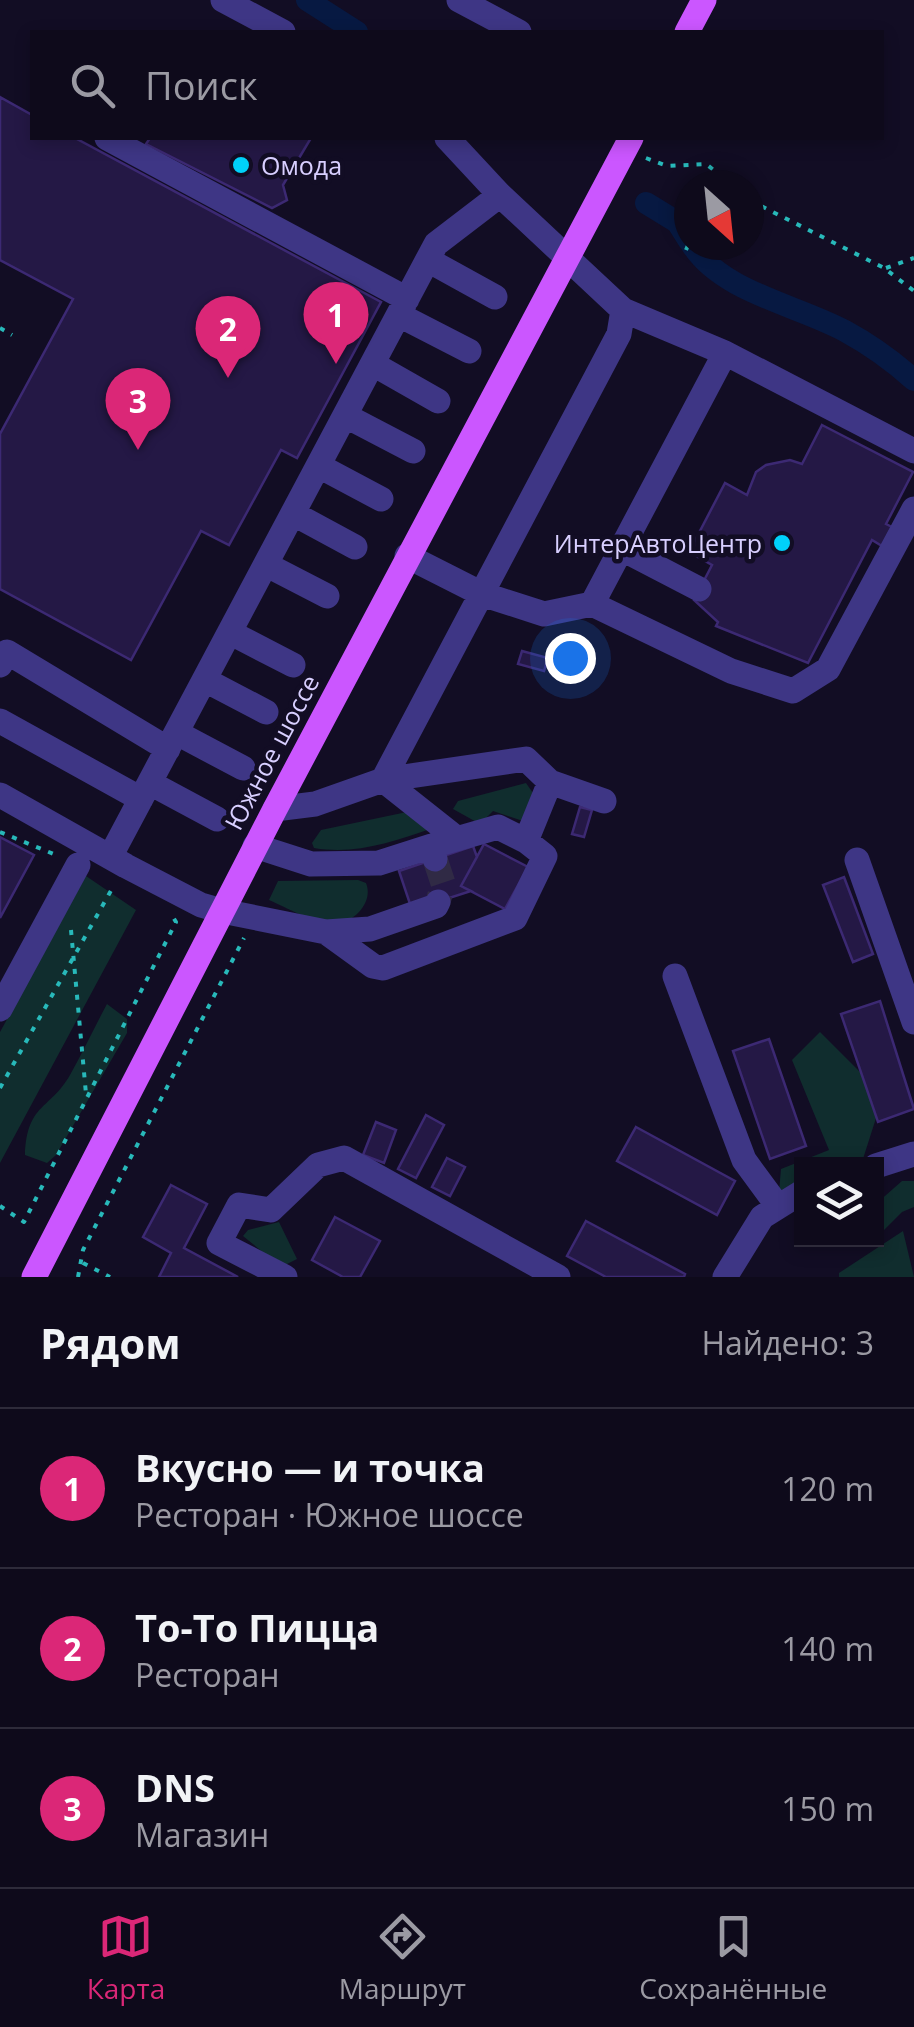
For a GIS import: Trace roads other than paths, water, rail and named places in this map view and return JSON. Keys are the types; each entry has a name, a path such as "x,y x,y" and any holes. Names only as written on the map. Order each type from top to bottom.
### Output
{"main road":[{"path":"688,30 704,0"},
{"name":"Южное шоссе","path":"34,1277 274,808 629,140"}],"street":[{"path":"222,0 280,30"},
{"path":"459,0 515,30"},
{"path":"111,140 403,307 468,351"},
{"path":"449,140 500,195 624,310 725,352 914,451"},
{"path":"118,861 146,791 436,244 500,195"},
{"path":"428,260 495,297"},
{"path":"383,780 619,334 624,310"},
{"path":"592,604 725,352"},
{"path":"373,364 438,401"},
{"path":"346,416 413,452"},
{"path":"320,466 381,500"},
{"path":"407,556 482,594 544,614 592,604 731,671 794,691 828,669 914,509"},
{"path":"294,514 355,547"},
{"path":"622,548 700,589"},
{"path":"267,566 327,596"},
{"path":"231,632 293,665"},
{"path":"0,665 7,652 173,741 242,768"},
{"path":"206,680 266,712"},
{"path":"0,720 146,791 217,818"},
{"path":"274,808 315,804 383,780 526,759 550,782 604,801"},
{"path":"383,780 441,848"},
{"path":"526,841 550,782"},
{"path":"0,795 200,905 222,911 326,932 370,929 438,902"},
{"path":"255,846 311,864 379,864 441,848 498,827 545,856 515,918 383,968 373,966 326,932"},
{"path":"857,860 914,1022"},
{"path":"0,1009 69,869"},
{"path":"675,976 744,1160 777,1205"},
{"path":"884,1163 914,1154"},
{"path":"285,1277 219,1243 239,1205 271,1210 318,1165 344,1158 558,1277"},
{"path":"725,1277 740,1247 777,1205 794,1196"}],"waterway":[{"path":"307,0 354,30"},
{"path":"646,203 674,220"},
{"path":"704,260 741,286 845,331 914,380"}],"tunnel":[{"path":"435,859 443,883 438,902"}],"place":[{"name":"Омода","path":"241,165"},
{"name":"Вкусно — и точка","path":"336,364"},
{"name":"То-То Пицца","path":"228,378"},
{"name":"DNS","path":"138,450"},
{"name":"ИнтерАвтоЦентр","path":"782,543"}]}
